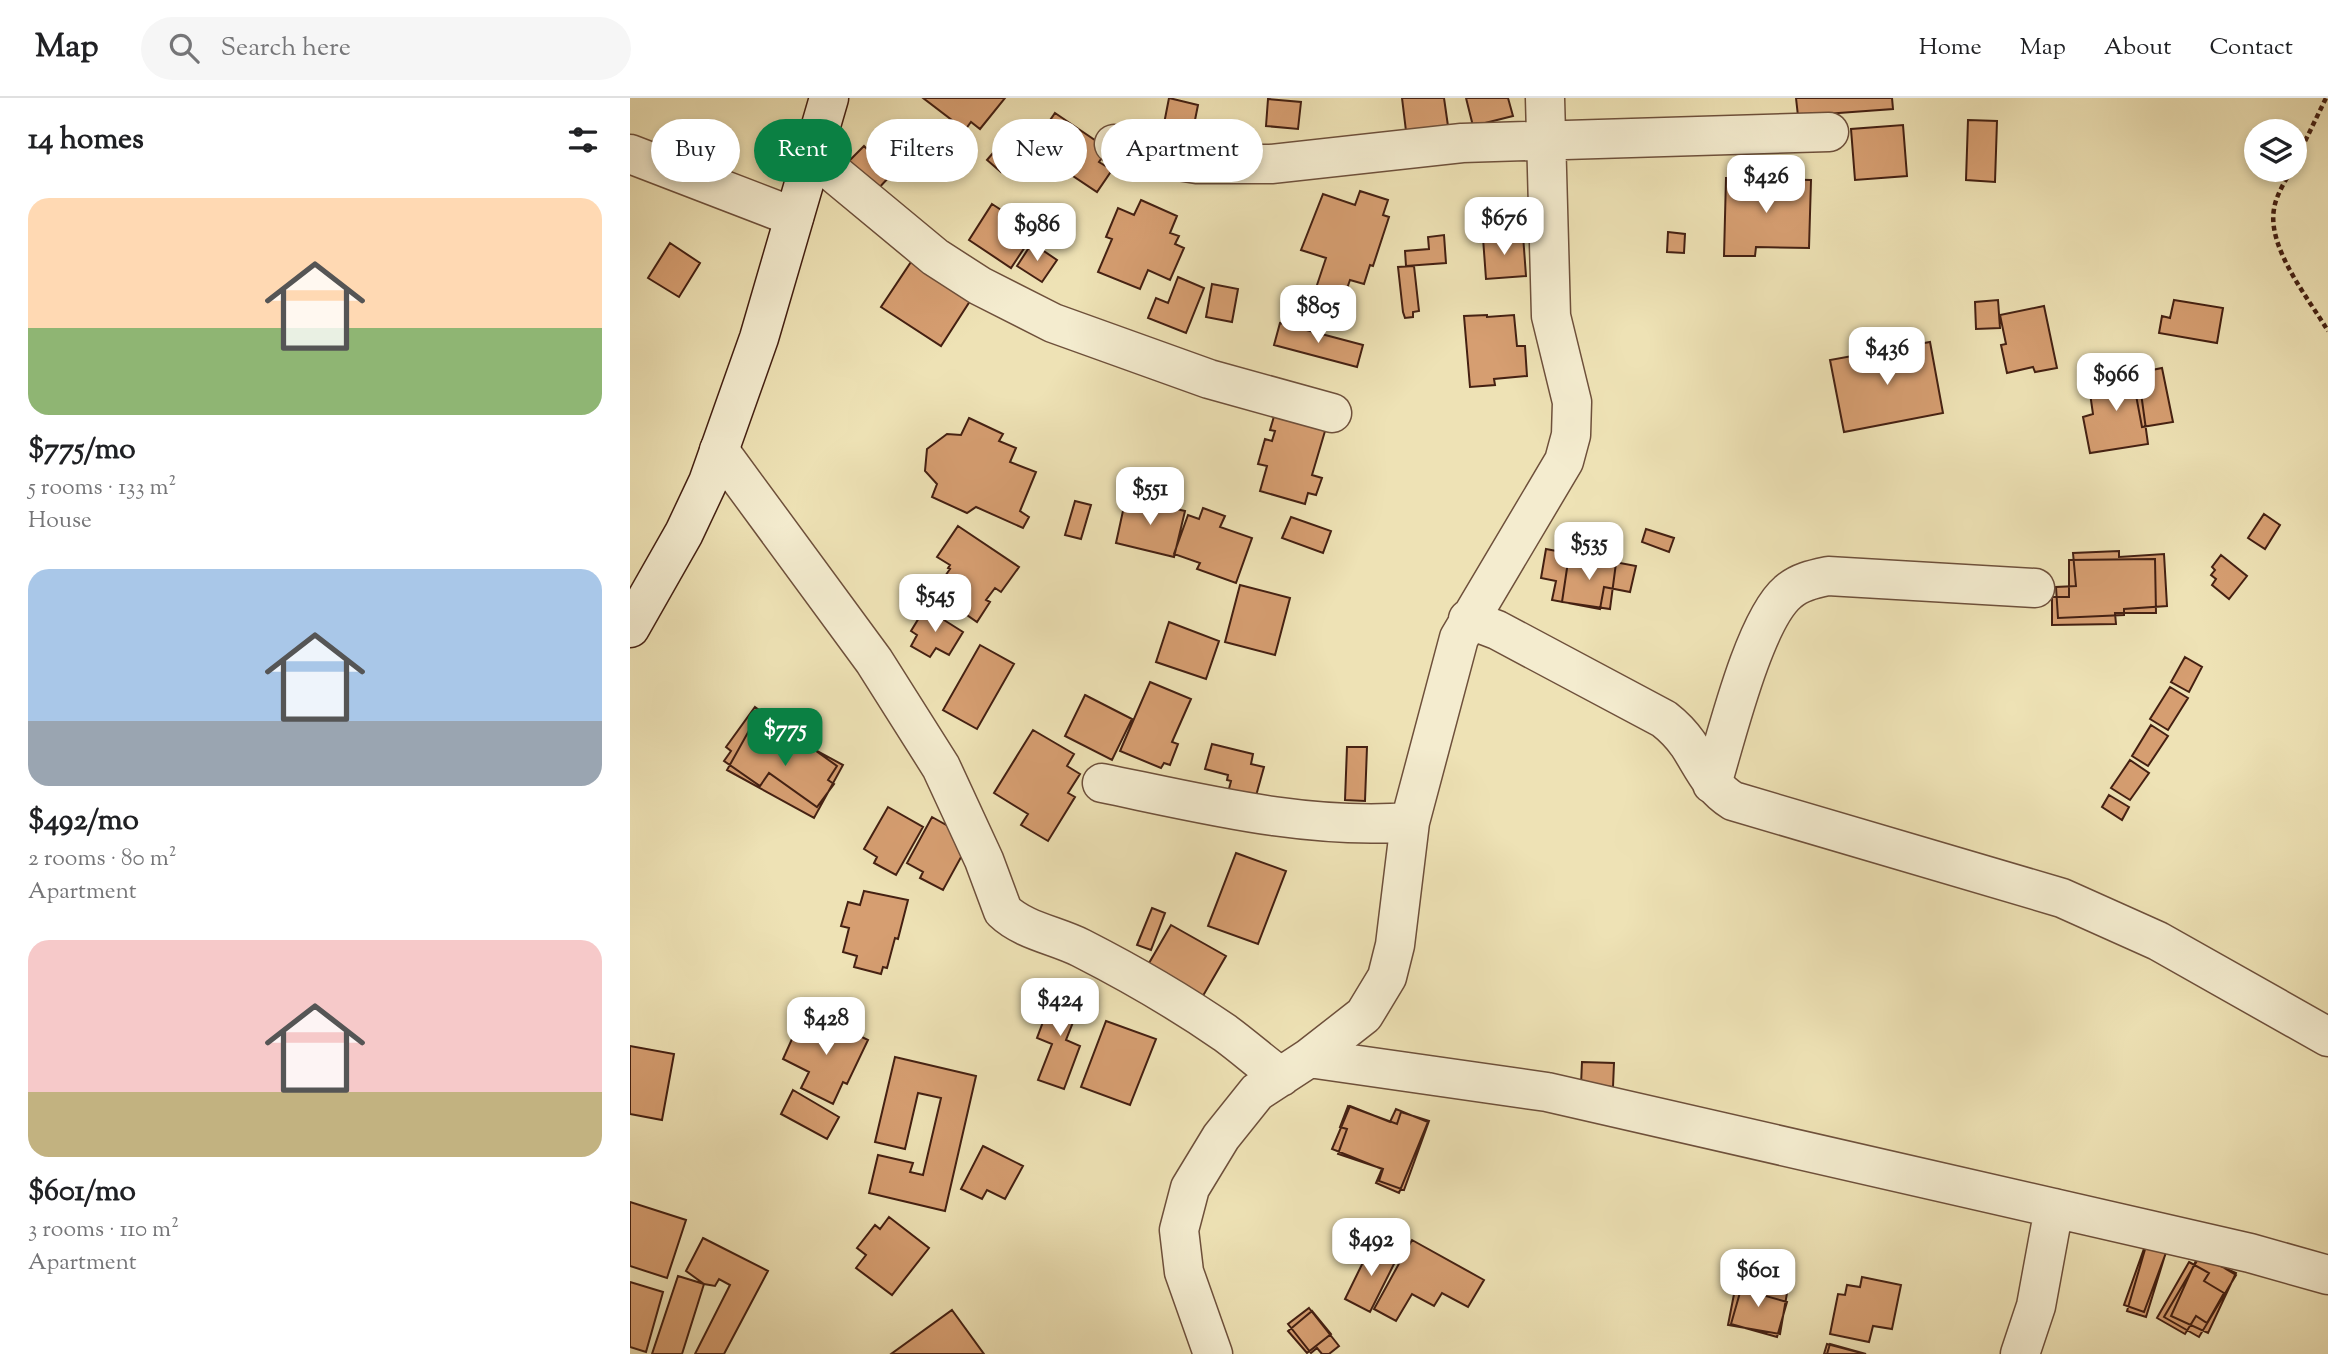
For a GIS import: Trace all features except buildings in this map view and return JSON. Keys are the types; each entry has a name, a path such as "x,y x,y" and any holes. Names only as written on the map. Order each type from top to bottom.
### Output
{"street":[{"path":"823,119 829,98"},
{"path":"1213,1354 1184,1272 1179,1230 1190,1188 1221,1138 1257,1092 1295,1068 1364,1015 1387,977 1395,945 1410,822 1459,638 1564,461 1571,435 1572,402 1551,316 1545,98"},
{"path":"1263,164 1420,146 1547,139 1829,132"},
{"path":"630,154 794,217"},
{"path":"630,628 684,533 708,482 759,338 804,182"},
{"path":"845,182 935,257 980,286 1054,323 1209,379 1332,412"},
{"path":"719,450 874,661 941,767 979,847 1003,911 1009,917 1034,929 1079,947 1158,991 1226,1034 1295,1068 1547,1091 2250,1253 2328,1275"},
{"path":"1712,784 1745,678 1769,616 1788,592 1810,579 1828,576 2035,588"},
{"path":"1468,619 1496,630 1664,719 1686,741 1712,784 1733,801 2062,898 2158,941 2328,1037"},
{"path":"1102,783 1236,811 1334,824 1410,822"},
{"path":"2021,1354 2036,1306 2054,1208"}],"path":[{"path":"2307,137 2326,98"},
{"path":"2285,182 2273,212 2276,232 2285,261 2328,331"}]}
